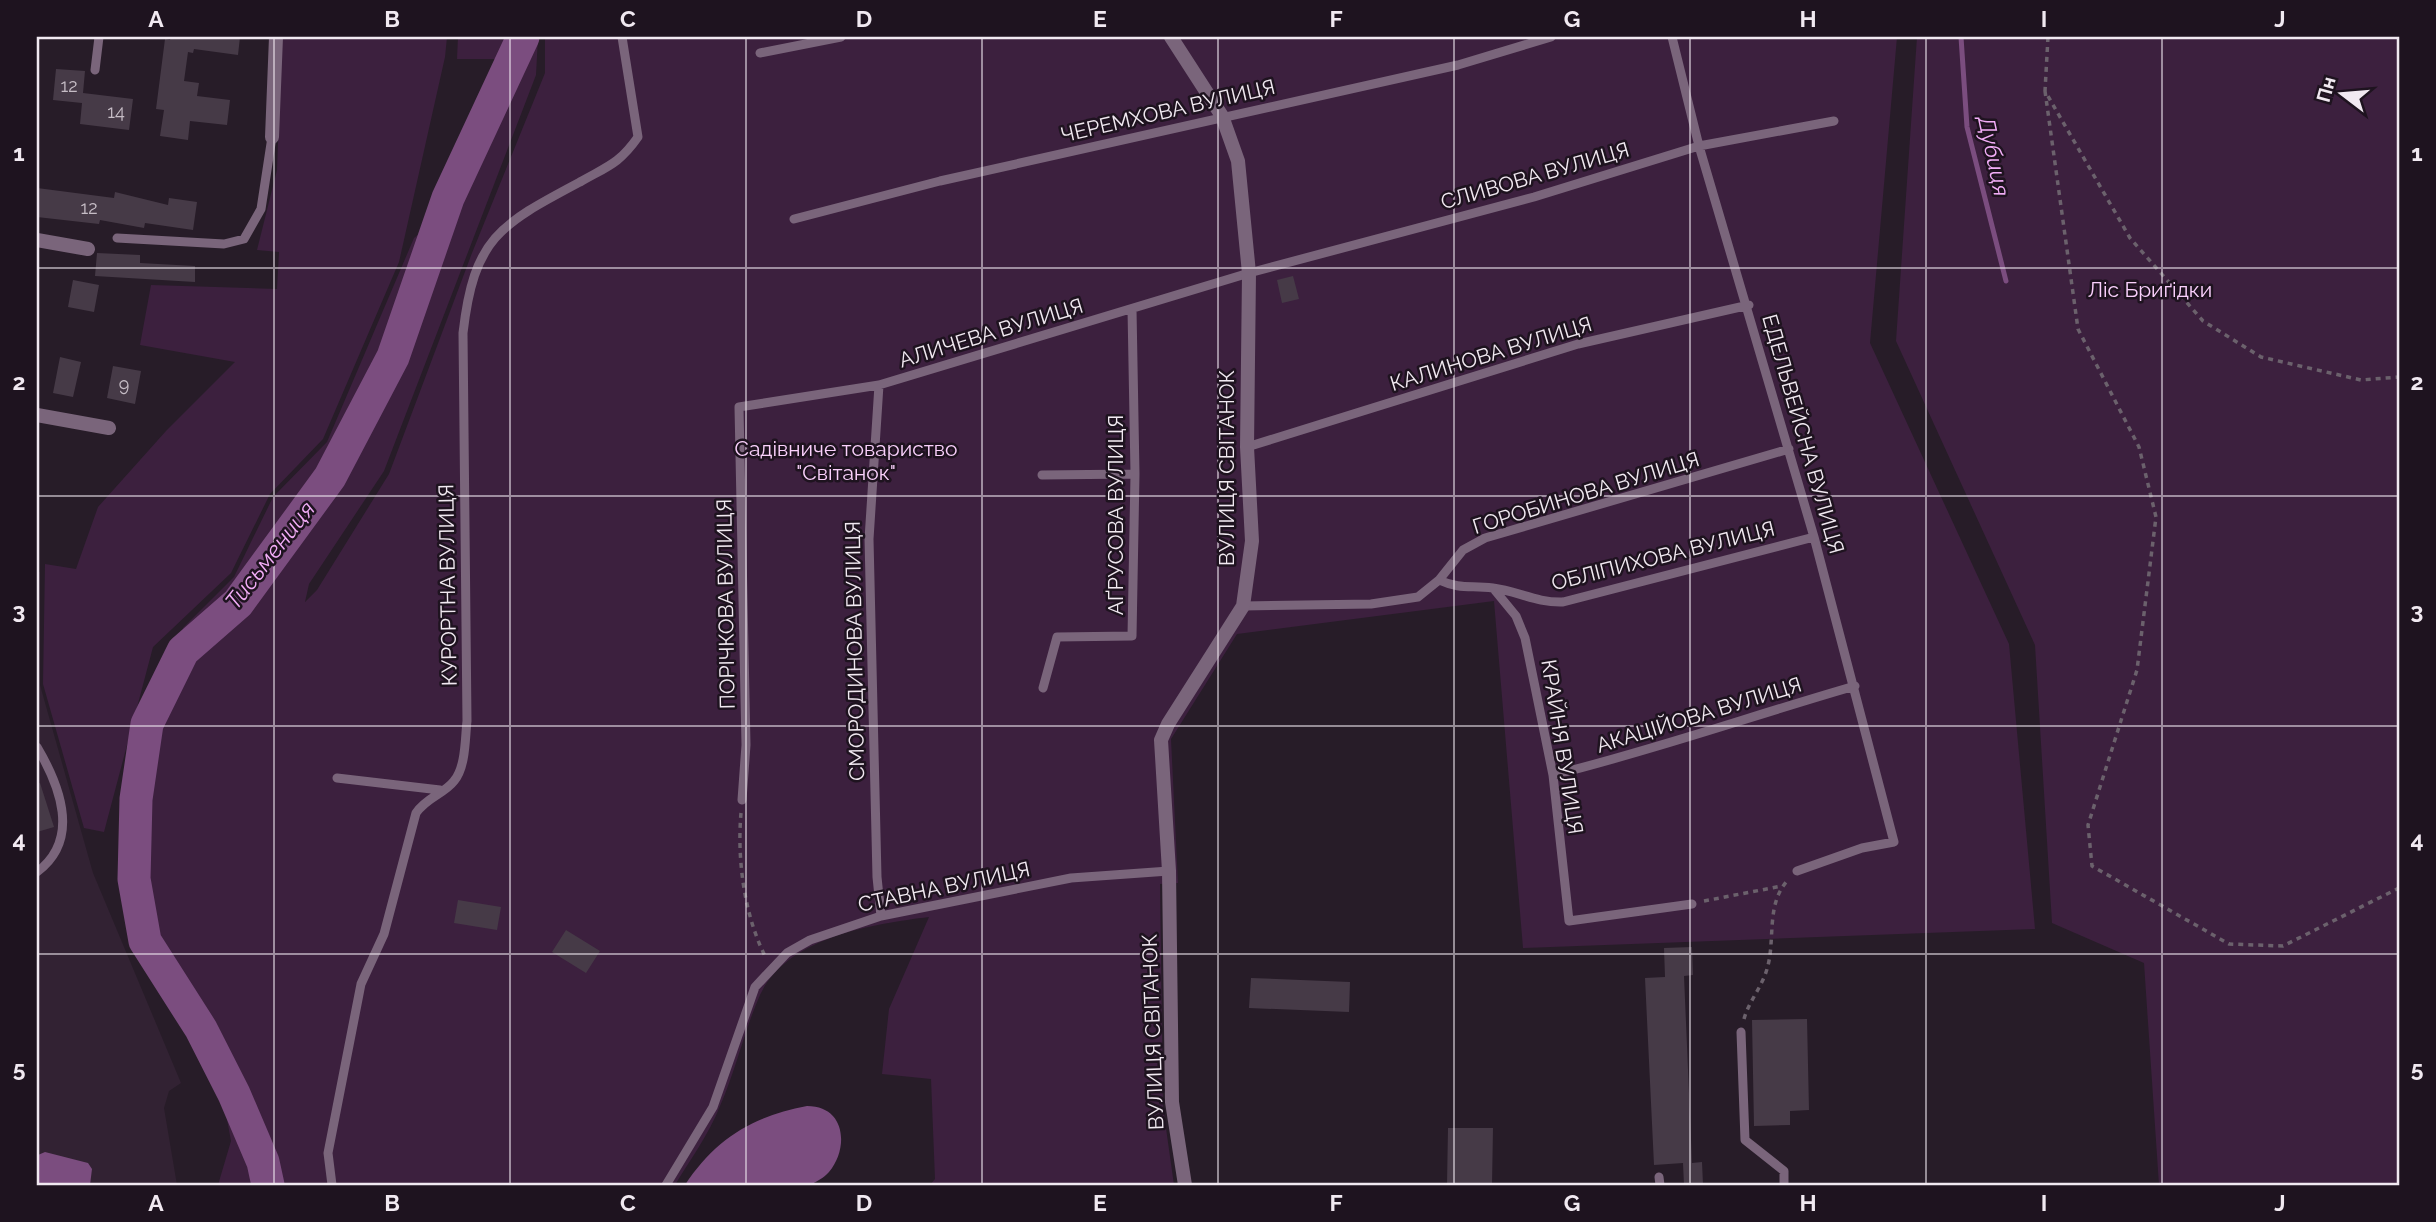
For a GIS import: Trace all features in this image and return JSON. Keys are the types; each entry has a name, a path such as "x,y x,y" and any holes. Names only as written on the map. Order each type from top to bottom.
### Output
{"street":[{"path":"272,137 276,37"},
{"name":"ВУЛИЦЯ СВІТАНОК","path":"1171,37 1222,116 1238,162 1249,273 1247,447 1252,541 1243,606 1168,724 1161,740 1169,871 1172,1102 1185,1185"},
{"path":"37,240 88,249"},
{"path":"37,415 109,428"}],"lane":[{"path":"95,70 99,37"},
{"name":"КУРОРТНА ВУЛИЦЯ","path":"332,1185 328,1153 362,984 384,934 416,813 424,801 454,781 461,765 467,721 463,333 467,297 478,261 495,236 531,208 623,159 638,137 622,37"},
{"path":"760,53 841,37"},
{"name":"ЧЕРЕМХОВА ВУЛИЦЯ","path":"794,219 940,181 1458,65 1551,37"},
{"name":"ЕДЕЛЬВЕЙСНА ВУЛИЦЯ","path":"1672,37 1699,146 1749,305 1814,537 1894,842 1862,848 1797,871"},
{"name":"СЛИВОВА ВУЛИЦЯ","path":"1249,273 1534,197 1699,146 1834,121"},
{"path":"117,238 225,244 244,239 261,209 272,137"},
{"name":"АЛИЧЕВА ВУЛИЦЯ","path":"739,407 879,385 1249,273"},
{"name":"КАЛИНОВА ВУЛИЦЯ","path":"1247,447 1578,344 1749,305"},
{"name":"АҐРУСОВА ВУЛИЦЯ","path":"1043,688 1057,637 1132,636 1135,474 1132,309"},
{"name":"СМОРОДИНОВА ВУЛИЦЯ","path":"879,385 869,539 877,877 881,916"},
{"name":"ПОРІЧКОВА ВУЛИЦЯ","path":"739,407 746,746 742,800"},
{"name":"ГОРОБИНОВА ВУЛИЦЯ","path":"1243,606 1401,600 1418,597 1439,580 1463,550 1485,538 1789,449"},
{"path":"1041,475 1135,474"},
{"name":"ОБЛІПИХОВА ВУЛИЦЯ","path":"1439,580 1457,588 1493,588 1545,603 1563,602 1814,537"},
{"name":"КРАЙНЯ ВУЛИЦЯ","path":"1493,588 1513,610 1525,638 1553,775 1569,922 1692,904"},
{"name":"АКАЦІЙОВА ВУЛИЦЯ","path":"1553,775 1631,756 1765,711 1855,687"},
{"path":"37,747 54,775 64,812 63,830 56,852 37,872"},
{"path":"337,778 440,790"},
{"name":"СТАВНА ВУЛИЦЯ","path":"666,1185 713,1107 755,987 771,967 810,940 881,916 1071,878 1169,871"},
{"path":"1741,1032 1745,1140 1784,1171 1784,1185"}],"path":[{"path":"2048,37 2045,91 2078,329 2139,447 2156,517 2137,670 2088,825 2092,866 2229,944 2283,946 2399,888"},
{"path":"2045,91 2130,238 2203,321 2261,357 2361,380 2399,377"},
{"path":"742,800 740,849 746,893 756,935 771,967"},
{"path":"1741,1032 1748,1007 1768,969 1772,920 1782,886 1797,871"},
{"path":"1692,904 1782,886"}],"shaded area":[{"path":"37,571 40,572 40,685 93,873 181,1083 169,1091 164,1108 177,1185 37,1185"},
{"path":"807,1106 830,1113 840,1130 841,1141 835,1162 829,1172 820,1179 810,1185 685,1185 709,1155 737,1132 769,1116"},
{"path":"45,1152 88,1163 92,1169 90,1185 37,1185 38,1155"}],"green space":[{"path":"282,37 447,37 445,57 399,262 323,439 270,494 231,573 153,647 104,832 84,828 43,684 45,564 76,569 98,507 166,431 235,362 140,345 151,285 277,289 279,252 257,250 277,170"},
{"path":"458,37 505,37 503,59 457,59"},
{"name":"Садівниче товариство \"Світанок\"","path":"528,37 538,37 536,75 384,471 309,584 305,602 317,590 389,474 472,253 545,73 545,37 1897,37 1870,343 2009,644 2035,929 1523,948 1494,601 1237,634 1171,739 1178,883 1160,884 1163,1107 1174,1185 930,1185 935,1179 931,1079 882,1074 889,1009 929,917 858,929 834,937 790,959 773,975 754,1009 716,1116 675,1185 218,1185 231,1141 210,1027 155,937 140,877 143,799 157,727 183,628 234,577 273,497 327,442 414,238 454,206"},
{"name":"Ліс Бриґідки","path":"1917,37 2399,37 2399,1185 2159,1185 2144,963 2052,923 2035,645 1896,341"}],"building":[{"path":"171,37 240,37 238,55 194,49 193,53 188,52 184,81 199,83 197,96 230,100 227,125 190,121 188,140 160,136 164,110 156,109 165,39 170,40"},
{"path":"56,69 85,71 83,93 133,99 129,130 80,124 82,103 53,100"},
{"path":"37,188 114,198 115,192 168,205 169,198 197,202 193,230 145,223 144,228 100,220 99,224 37,217"},
{"path":"97,253 140,255 140,263 195,266 195,282 95,276"},
{"path":"1293,276 1299,299 1282,303 1277,280"},
{"path":"73,280 99,285 94,312 68,307"},
{"path":"60,357 81,362 73,397 53,393"},
{"path":"113,366 141,371 135,404 107,398"},
{"path":"40,783 54,827 37,832 37,784"},
{"path":"458,900 501,907 497,930 454,923"},
{"path":"566,930 600,951 586,973 552,952"},
{"path":"1692,947 1693,975 1684,976 1692,1163 1702,1162 1703,1185 1684,1185 1683,1163 1654,1165 1645,978 1665,977 1664,948"},
{"path":"1251,978 1350,982 1349,1012 1249,1008"},
{"path":"1807,1019 1809,1110 1790,1111 1790,1125 1754,1126 1752,1020"},
{"path":"1448,1128 1493,1128 1492,1185 1447,1185"}],"waterway":[{"name":"Тисьмениця","path":"268,1185 263,1162 234,1094 201,1029 145,941 134,879 136,799 147,724 183,651 238,603 330,477 393,357 448,198 523,37"},
{"name":"Дубиця","path":"1961,37 1967,127 2006,281"}]}
